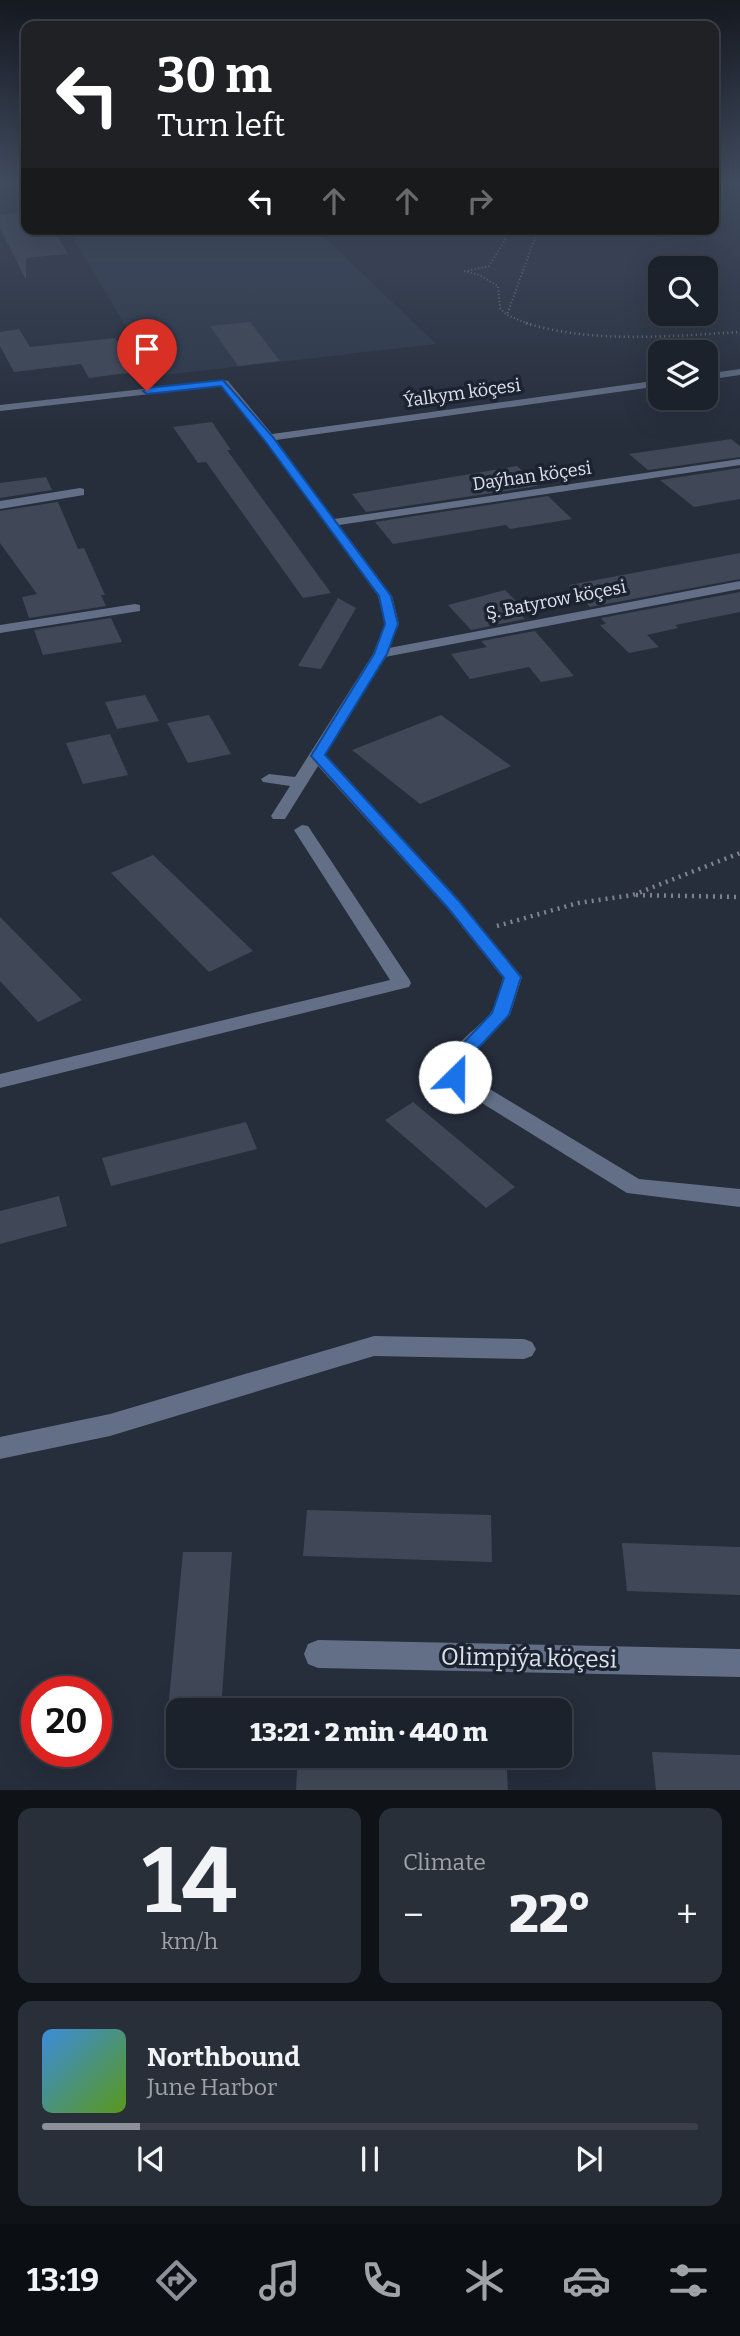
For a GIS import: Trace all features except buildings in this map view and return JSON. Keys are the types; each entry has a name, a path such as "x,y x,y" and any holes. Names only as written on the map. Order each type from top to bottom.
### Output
{"street":[{"path":"718,375 740,372"},
{"path":"0,408 223,383 269,438 385,596 392,624 380,654 279,816"},
{"name":"Ýalkym köçesi","path":"269,438 648,385"},
{"name":"Daýhan köçesi","path":"329,523 740,462"},
{"path":"0,505 80,492"},
{"name":"Ş. Batyrow köçesi","path":"380,654 740,585"},
{"path":"0,629 135,608"},
{"path":"318,756 445,895 513,977 500,1015 456,1060 455,1077 635,1187 740,1198"},
{"path":"269,779 300,783"},
{"path":"0,1081 402,983 302,830"},
{"path":"0,1448 110,1425 374,1346 524,1349"},
{"name":"Olimpiýa köçesi","path":"318,1654 740,1663"}],"path":[{"path":"481,268 464,271 479,275 498,286 500,308 517,322 564,330 639,336 740,332"},
{"path":"507,315 524,268"},
{"path":"633,895 740,853"},
{"path":"475,932 578,904 633,895 740,897"}],"shaded area":[{"path":"91,268 356,268 436,344 155,376"}],"route":[{"path":"147,391 223,383 269,438 385,596 392,624 380,654 318,756 453,904 513,977 500,1015 456,1060 455,1077"}]}
